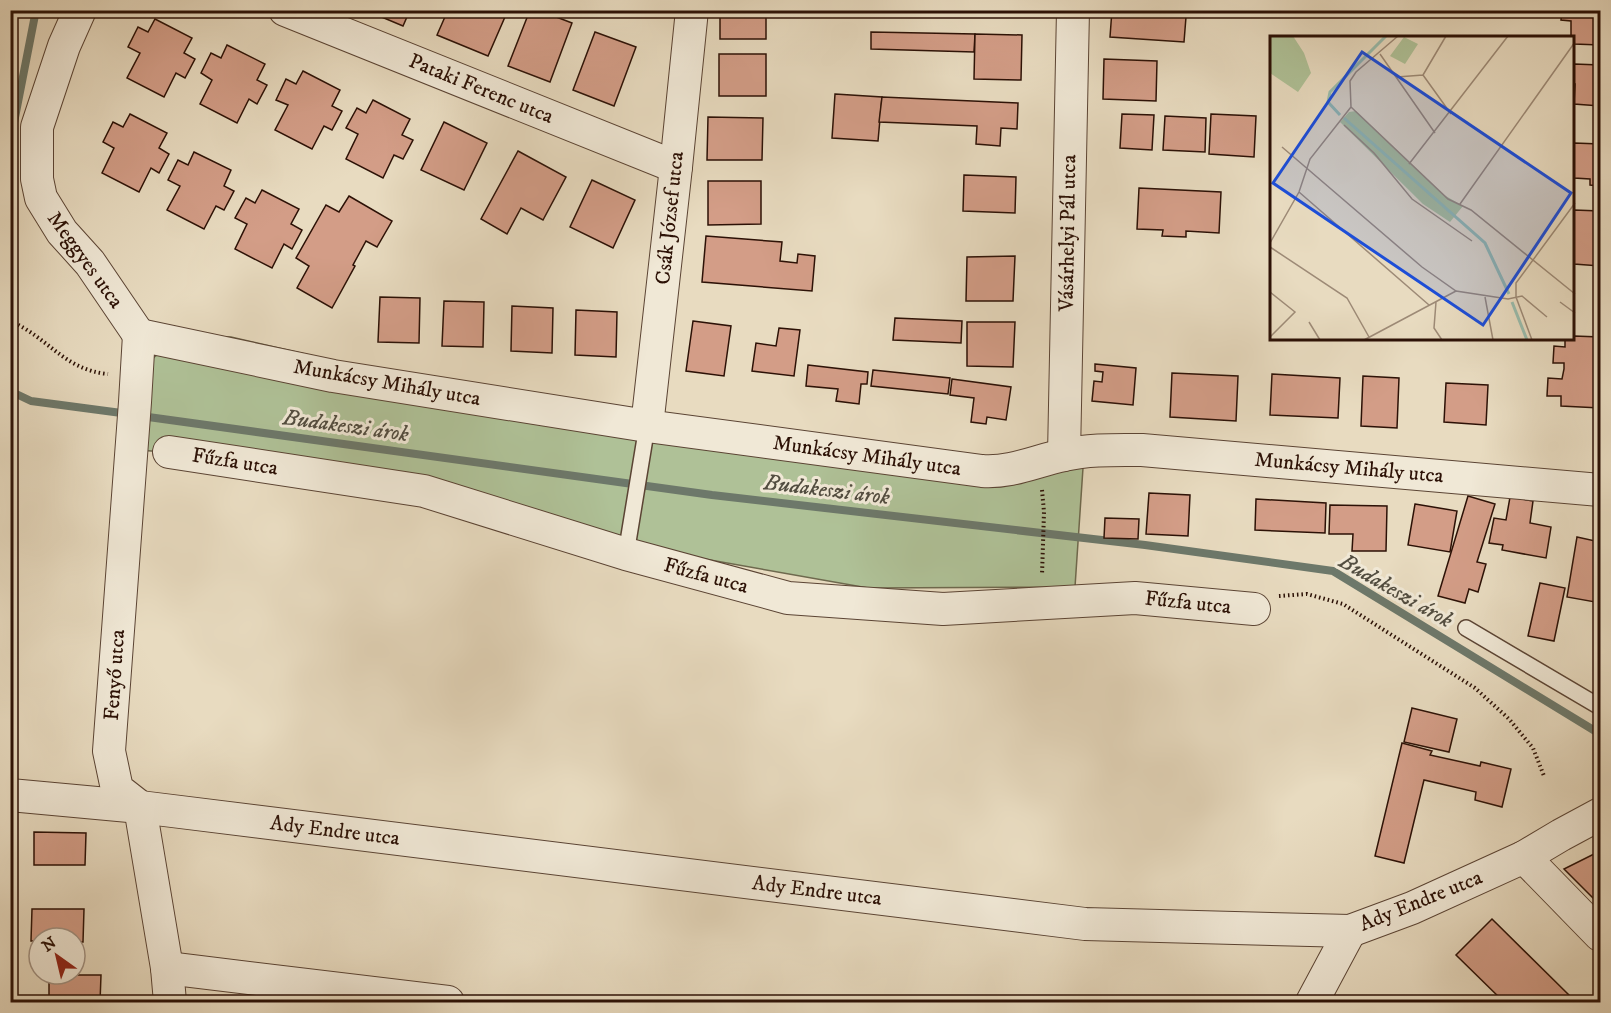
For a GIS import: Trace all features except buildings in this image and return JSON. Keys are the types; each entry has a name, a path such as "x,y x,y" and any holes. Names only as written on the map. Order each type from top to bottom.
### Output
{"street":[{"name":"Meggyes utca","path":"80,10 64,46 36,127 37,179 41,198 62,232 90,263 139,335"},
{"name":"Pataki Ferenc utca","path":"285,10 676,167"},
{"name":"Vásárhelyi Pál utca","path":"1064,455 1073,10"},
{"name":"Csák József utca","path":"647,426 676,167 688,12"},
{"name":"Fenyő utca","path":"139,335 109,751 117,789 140,807"},
{"name":"Munkácsy Mihály utca","path":"139,335 333,376 647,426 982,471 1005,471 1064,455 1097,450 1142,450 1600,490"},
{"name":"Fűzfa utca","path":"169,452 424,491 626,554 788,598 943,609 1135,598 1254,609"},
{"name":"Ady Endre utca","path":"10,795 140,807 1085,924 1350,931 1412,908 1524,857 1600,814"},
{"path":"140,807 168,968 170,1002"},
{"path":"1524,857 1600,934"},
{"path":"1312,1002 1350,931"},
{"path":"168,968 448,1002"}],"lane":[{"path":"626,554 647,426"},
{"path":"1466,628 1600,706"}],"path":[{"path":"10,321 24,327 83,370 136,390"},
{"path":"1043,545 1044,512"},
{"path":"1254,609 1264,598 1307,594 1343,604 1476,688 1509,719 1533,748 1544,776"}],"green space":[{"path":"183,335 231,337 532,406 946,463 1084,453 1075,587 868,588 631,546 320,463 138,450 144,365"}],"waterway":[{"name":"Budakeszi árok","path":"10,143 36,10"},
{"name":"Budakeszi árok","path":"10,391 31,401 129,414"},
{"name":"Budakeszi árok","path":"141,416 712,495 1145,545 1333,571 1600,734"}]}
